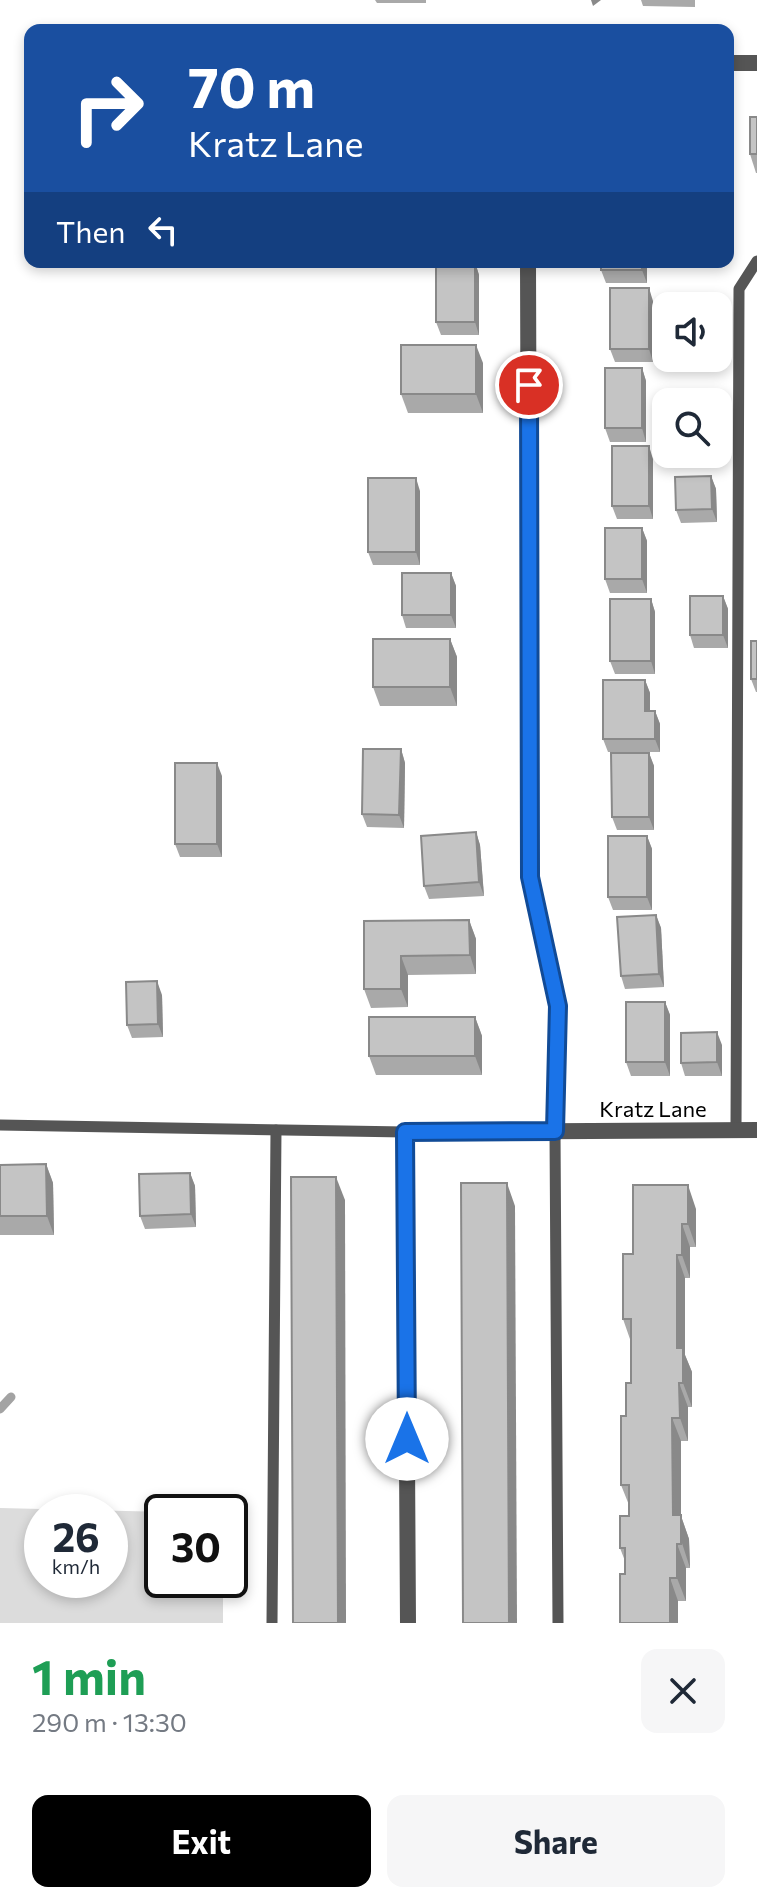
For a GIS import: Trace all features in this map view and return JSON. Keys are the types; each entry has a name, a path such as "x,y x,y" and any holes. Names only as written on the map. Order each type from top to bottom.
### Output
{"street":[{"path":"734,63 757,63"},
{"path":"528,268 530,877 558,1006 555,1131"},
{"name":"Kratz Lane","path":"405,1132 757,1130"},
{"path":"405,1132 408,1623"}],"lane":[{"path":"736,1129 739,289 757,261"},
{"path":"0,1125 405,1132"},
{"path":"272,1623 276,1130"},
{"path":"555,1131 558,1623"}],"shaded area":[{"path":"0,1508 24,1509 24,1598 128,1598 128,1511 144,1511 144,1598 223,1598 223,1623 0,1623"}],"building":[{"path":"750,117 757,117 757,154 750,154"},
{"path":"436,268 475,268 475,322 436,322"},
{"path":"601,268 642,268 642,270"},
{"path":"610,288 649,288 649,349 610,349"},
{"path":"401,345 476,345 476,394 401,394"},
{"path":"605,368 642,368 642,428 605,428"},
{"path":"612,446 649,446 649,506 612,506"},
{"path":"711,476 712,509 676,510 675,477"},
{"path":"368,478 416,478 416,552 368,552"},
{"path":"605,528 642,528 642,579 605,579"},
{"path":"402,573 451,573 451,615 402,615"},
{"path":"690,596 723,596 723,635 690,635"},
{"path":"610,599 651,599 651,661 610,661"},
{"path":"373,639 450,639 450,687 373,687"},
{"path":"751,641 757,641 757,679 751,679"},
{"path":"603,680 645,680 645,711 655,711 655,739 603,739"},
{"path":"363,749 401,749 399,815 362,814"},
{"path":"611,753 649,753 649,817 612,817"},
{"path":"175,763 217,763 217,844 175,844"},
{"path":"476,832 479,882 424,886 421,836"},
{"path":"608,836 647,836 647,897 608,897"},
{"path":"656,915 659,974 621,976 617,917"},
{"path":"469,920 470,955 401,956 401,989 364,989 364,921"},
{"path":"157,981 158,1024 127,1025 126,982"},
{"path":"626,1002 665,1002 665,1062 626,1062"},
{"path":"369,1017 475,1017 475,1056 369,1056"},
{"path":"717,1032 717,1062 681,1063 681,1033"},
{"path":"46,1164 47,1216 0,1216 0,1165"},
{"path":"190,1173 191,1214 140,1216 139,1174"},
{"path":"291,1177 336,1177 338,1623 293,1623"},
{"path":"461,1183 507,1183 509,1623 463,1623"},
{"path":"633,1185 688,1185 688,1224 682,1224 682,1255 677,1255 677,1348 683,1348 683,1383 679,1383 680,1418 672,1418 673,1515 681,1515 681,1544 677,1544 677,1578 670,1578 670,1623 620,1623 620,1574 625,1574 625,1548 620,1548 620,1516 629,1516 629,1485 621,1485 621,1416 626,1416 626,1383 631,1383 631,1319 623,1319 623,1254 633,1254"}],"waterway":[{"path":"0,1409 11,1397"}],"route":[{"path":"407,1439 405,1132 555,1131 558,1006 530,877 529,385"}]}
